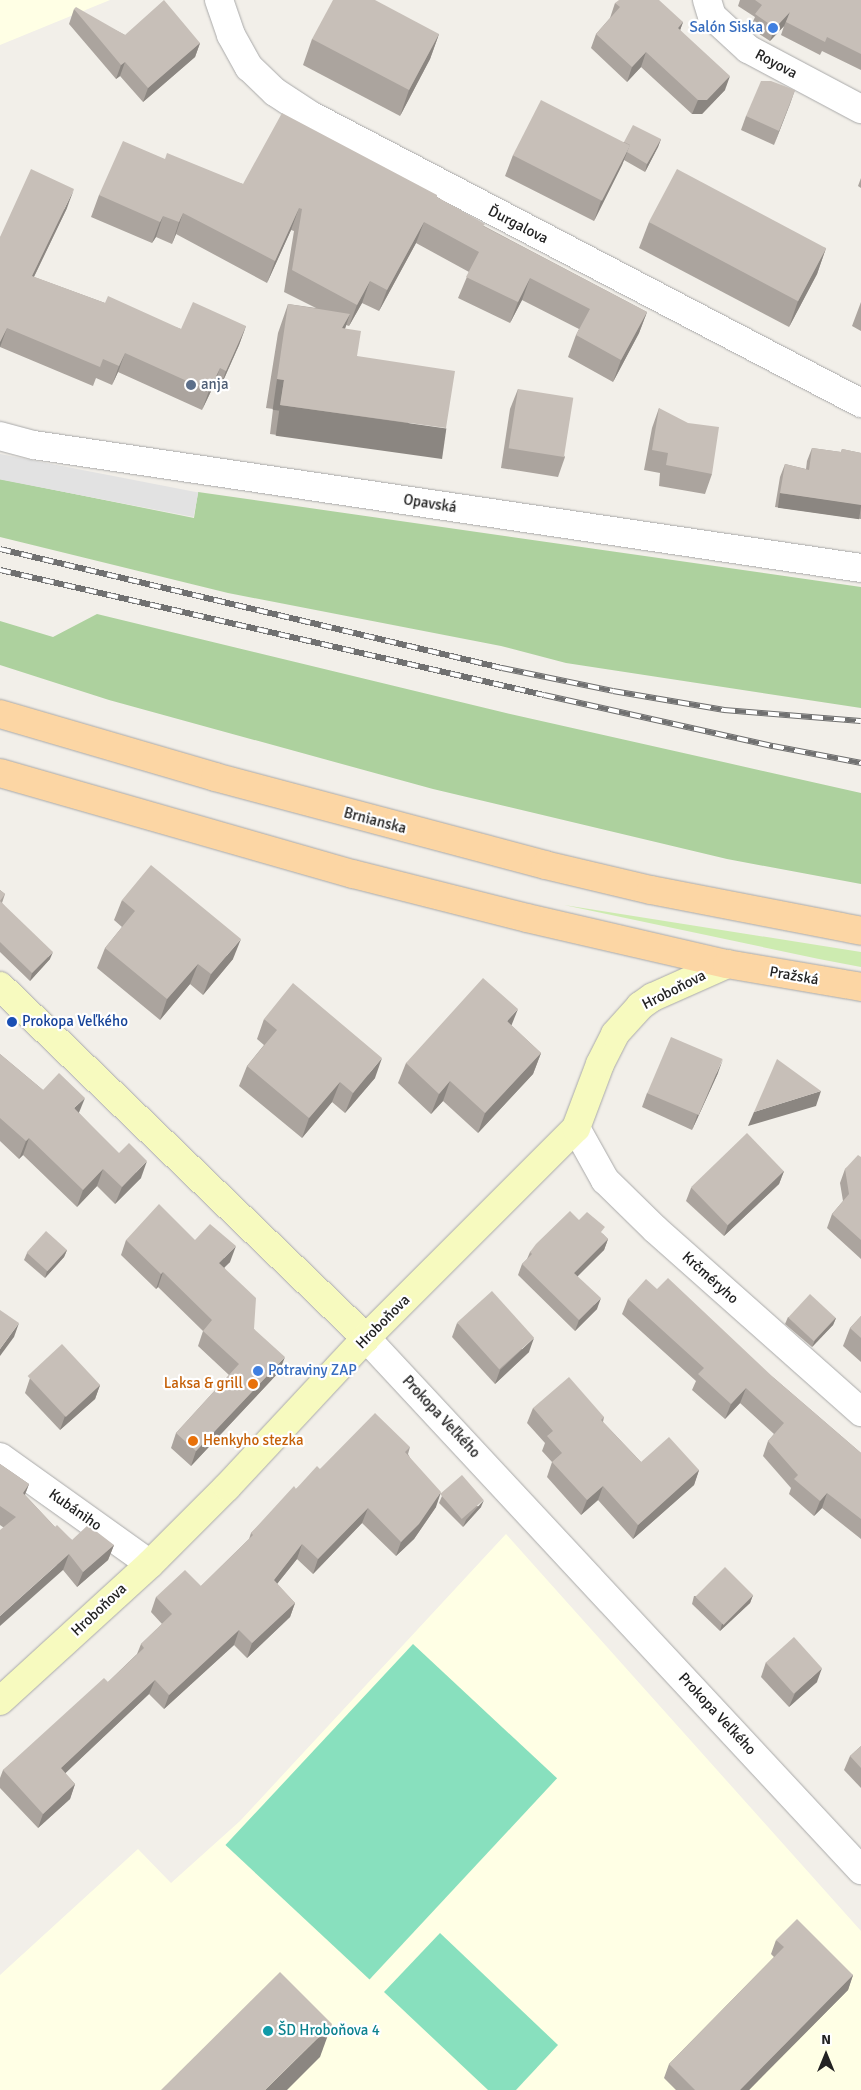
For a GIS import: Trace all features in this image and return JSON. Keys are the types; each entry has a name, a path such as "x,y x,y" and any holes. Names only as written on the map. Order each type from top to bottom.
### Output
{"main road":[{"name":"Brnianska","path":"0,714 72,737 375,822 545,865 754,911 861,931"},
{"path":"0,773 353,874 527,918 727,964"},
{"name":"Pražská","path":"727,964 861,987"}],"street":[{"name":"Ďurgalova","path":"218,0 231,35 249,67 275,92 310,115 861,403"},
{"name":"Royova","path":"707,0 712,16 748,49 861,109"},
{"name":"Opavská","path":"0,436 34,445 861,568"},
{"name":"Hroboňova","path":"0,1701 150,1564 227,1487 366,1338 576,1128 604,1056 615,1034 628,1018 653,997 727,964"},
{"name":"Prokopa Veľkého","path":"0,986 366,1338 861,1870"},
{"name":"Krčméryho","path":"576,1128 605,1180 655,1229 861,1412"},
{"name":"Kubániho","path":"0,1457 150,1564"}],"shaded area":[{"path":"0,0 110,0 0,45"},
{"path":"0,454 198,493 194,517 0,479"},
{"path":"506,1534 861,1931 861,2090 0,2090 0,1975 138,1849 171,1883 240,1821"}],"green space":[{"path":"0,479 194,518 198,492 861,587 861,708 566,663 501,646 228,593 0,537"},
{"path":"97,614 506,713 861,793 861,884 727,859 433,789 109,700 0,665 0,621 53,637"},
{"path":"564,905 861,952 861,967 819,959"},
{"path":"413,1644 557,1778 370,1979 225,1845"},
{"path":"440,1933 558,2045 516,2090 488,2090 384,1992"}],"building":[{"path":"164,0 200,43 148,88 125,62 121,65 74,9 76,7 125,35"},
{"path":"333,0 375,0 439,34 409,90 312,39"},
{"path":"619,0 659,0 683,22 678,28 730,76 707,100 698,100 646,52 632,67 596,34 620,7 615,3"},
{"path":"755,0 861,0 861,54 827,37 825,42 786,22 790,12 775,28 755,14 762,5"},
{"path":"761,81 771,81 795,90 779,131 746,116"},
{"path":"541,100 630,145 602,201 513,155"},
{"path":"282,113 437,195 437,197 485,224 483,226 647,312 621,360 576,335 590,309 530,278 518,302 466,277 479,252 424,222 387,290 370,281 357,305 292,270 302,209 299,208 275,261 183,213 179,222 163,216 160,222 99,195 123,141 165,159 167,153 243,184"},
{"path":"633,125 661,139 647,164 627,152 630,145 624,142"},
{"path":"31,169 74,189 32,276 105,303 108,296 181,329 193,302 246,326 226,371 220,368 209,391 125,353 119,366 103,359 100,367 7,328 0,342 0,237"},
{"path":"677,169 826,248 798,301 649,222"},
{"path":"288,304 350,314 342,328 361,331 357,356 455,371 446,428 280,405 284,380 277,379"},
{"path":"518,389 573,398 564,457 509,448"},
{"path":"659,408 688,423 719,427 712,474 666,465 668,453 652,450"},
{"path":"812,448 841,452 842,449 861,453 861,505 780,493 785,464 809,470"},
{"path":"151,865 241,939 211,974 198,964 167,999 105,948 135,911 122,900"},
{"path":"0,890 5,894 0,901"},
{"path":"0,901 53,952 32,973 0,942"},
{"path":"483,978 518,1009 507,1021 541,1053 485,1113 450,1081 439,1094 406,1063"},
{"path":"293,983 382,1058 353,1093 340,1082 309,1118 247,1066 277,1030 264,1019"},
{"path":"671,1037 723,1059 699,1115 647,1093"},
{"path":"0,1054 43,1090 59,1073 85,1098 74,1108 119,1153 129,1143 147,1161 122,1187 103,1169 83,1190 29,1138 26,1141 0,1118"},
{"path":"777,1059 821,1091 754,1112"},
{"path":"747,1133 784,1171 728,1225 691,1187"},
{"path":"858,1155 861,1157 861,1240 832,1214 849,1194 845,1169"},
{"path":"159,1204 195,1240 210,1224 236,1246 219,1263 256,1298 254,1329 285,1357 196,1451 176,1433 239,1364 203,1331 212,1320 163,1272 161,1274 126,1240"},
{"path":"570,1211 579,1220 587,1212 605,1227 601,1232 608,1239 574,1273 601,1298 579,1320 522,1264 532,1254 530,1252 536,1244"},
{"path":"46,1231 67,1250 47,1271 27,1253"},
{"path":"668,1278 774,1378 861,1453 861,1519 827,1493 820,1501 794,1479 798,1475 768,1441 784,1423 746,1388 731,1404 698,1374 704,1368 628,1299 646,1279 657,1289"},
{"path":"492,1291 534,1338 499,1369 457,1322"},
{"path":"810,1294 836,1318 814,1341 788,1317"},
{"path":"0,1310 19,1323 0,1349"},
{"path":"861,1316 861,1338 850,1328"},
{"path":"62,1344 100,1385 66,1417 28,1376"},
{"path":"569,1377 604,1417 601,1420 641,1462 669,1437 699,1470 638,1525 603,1486 587,1500 552,1462 562,1453 547,1436 553,1431 533,1408"},
{"path":"375,1413 410,1447 405,1452 441,1492 419,1524 401,1542 368,1508 318,1559 302,1544 274,1580 295,1603 252,1643 239,1630 169,1695 155,1680 61,1768 75,1784 43,1814 3,1770 104,1678 108,1682 144,1648 141,1644 172,1614 156,1597 185,1570 201,1586 253,1535 251,1533 294,1486 296,1489 317,1466 320,1469"},
{"path":"0,1464 29,1484 23,1493 55,1527 57,1525 72,1540 88,1525 114,1545 83,1572 69,1554 0,1616 0,1530 16,1517 0,1506"},
{"path":"462,1475 484,1500 462,1519 440,1494"},
{"path":"725,1567 753,1595 724,1625 695,1597"},
{"path":"794,1637 822,1668 794,1694 766,1662"},
{"path":"861,1746 861,1768 850,1756"},
{"path":"797,1919 853,1975 740,2090 695,2090 669,2064 784,1947 776,1940"},
{"path":"280,1972 332,2024 265,2090 161,2090"}],"railway":[{"path":"0,549 502,668 613,691 724,710 861,721"},
{"path":"0,570 544,695 773,746 861,763"}],"place":[{"name":"Salón Siska","path":"773,28"},
{"name":"anja","path":"191,385"},
{"name":"Prokopa Veľkého","path":"12,1022"},
{"name":"Potraviny ZAP","path":"258,1371"},
{"name":"Laksa & grill","path":"253,1384"},
{"name":"Henkyho stezka","path":"193,1441"},
{"name":"ŠD Hroboňova 4","path":"268,2031"}]}
